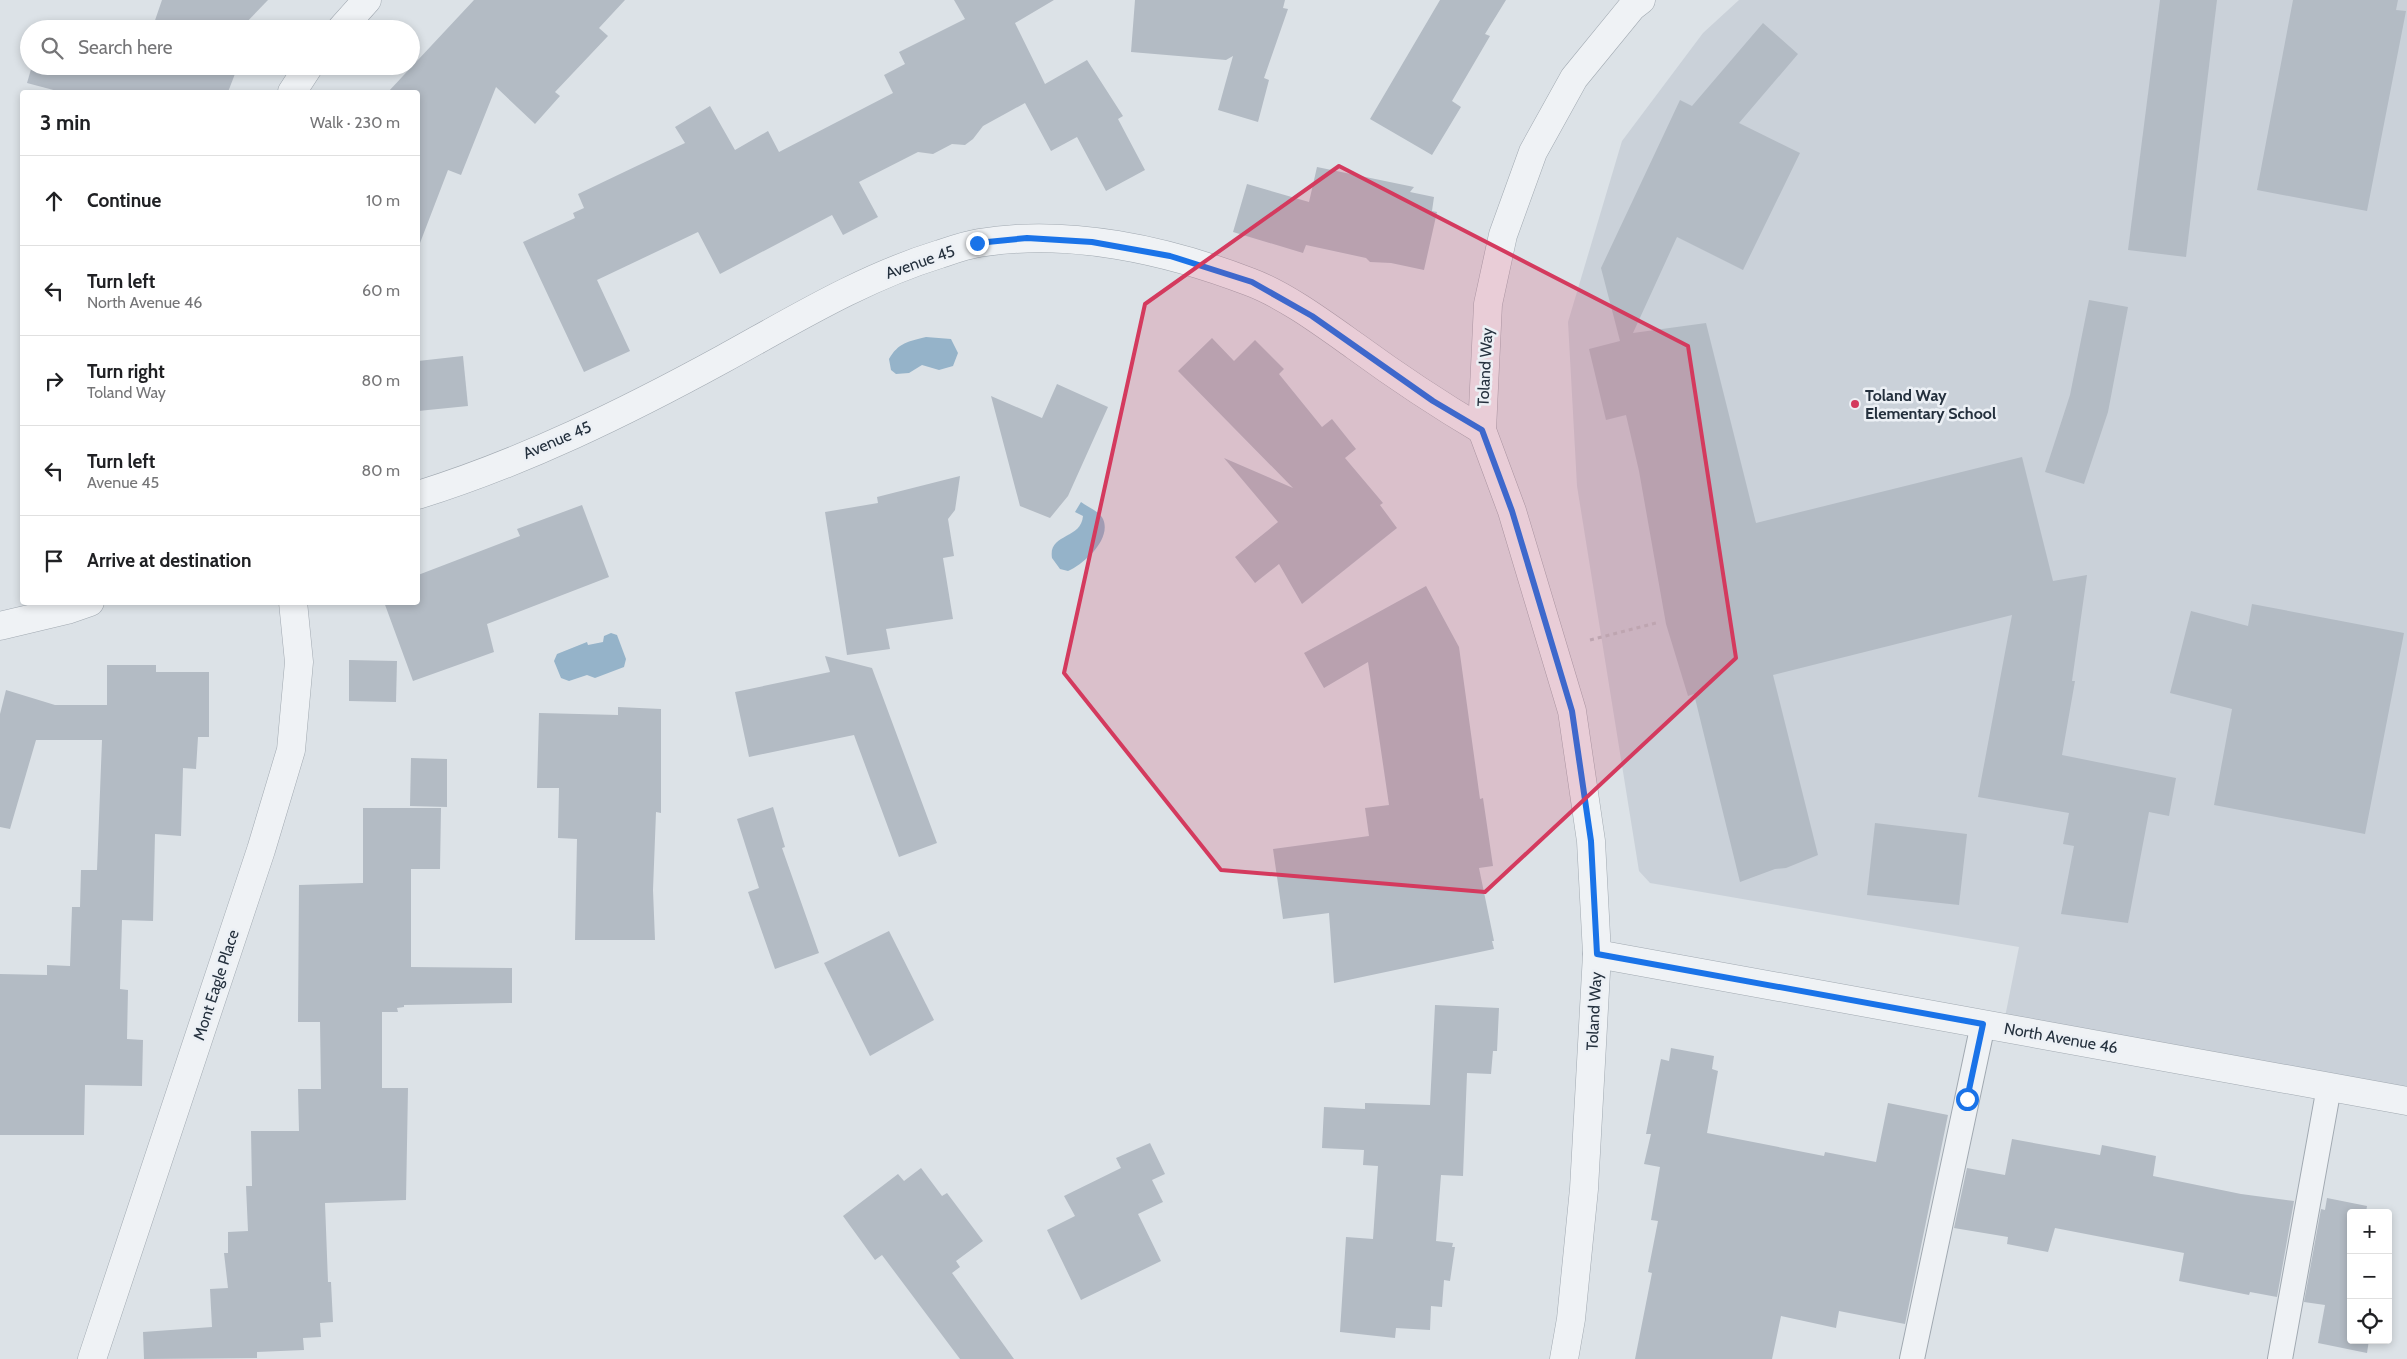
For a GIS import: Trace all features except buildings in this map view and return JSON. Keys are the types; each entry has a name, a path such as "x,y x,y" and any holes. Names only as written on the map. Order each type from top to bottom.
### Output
{"street":[{"path":"349,20 367,0"},
{"name":"Toland Way","path":"1564,1359 1584,1189 1597,954 1591,841 1572,711 1512,511 1482,430 1488,304 1503,235 1533,152 1574,78 1632,7 1641,0"},
{"path":"293,90 303,75"},
{"name":"Avenue 45","path":"420,494 447,486 563,439 648,399 849,289 916,261 977,243 1027,238 1092,242 1170,256 1252,282 1312,316 1433,401 1482,430"},
{"path":"0,626 81,605"},
{"name":"Mont Eagle Place","path":"92,1359 261,850 291,750 300,662 293,605"},
{"name":"North Avenue 46","path":"1597,954 2407,1101"}],"lane":[{"path":"1912,1359 1983,1024"},
{"path":"2280,1359 2329,1087"}],"path":[{"path":"1582,642 1656,623"}],"highlighted area":[{"path":"1339,166 1688,346 1736,658 1485,892 1221,870 1064,673 1145,304"}],"shaded area":[{"name":"Toland Way Elementary School","path":"1739,0 2407,0 2407,1096 2003,1027 2019,947 1650,883 1639,871 1577,486 1568,322 1622,141 1703,33"}],"water":[{"path":"926,337 951,339 958,353 953,366 939,370 922,365 909,373 896,374 891,370 889,359 896,349 909,342"},
{"path":"1081,502 1101,516 1105,527 1104,535 1095,550 1081,563 1068,571 1060,569 1052,558 1052,550 1055,544 1077,529 1081,524 1083,516 1075,512"},
{"path":"611,633 617,635 626,659 624,667 595,678 587,675 569,681 561,678 554,661 557,654 587,642 588,645 603,642 604,636"}],"place":[{"name":"Toland Way Elementary School","path":"1855,404"}],"route":[{"path":"977,243 1027,238 1092,242 1170,256 1252,282 1312,316 1433,401 1482,430 1512,511 1572,711 1591,841 1597,954 1983,1024 1967,1099"}]}
